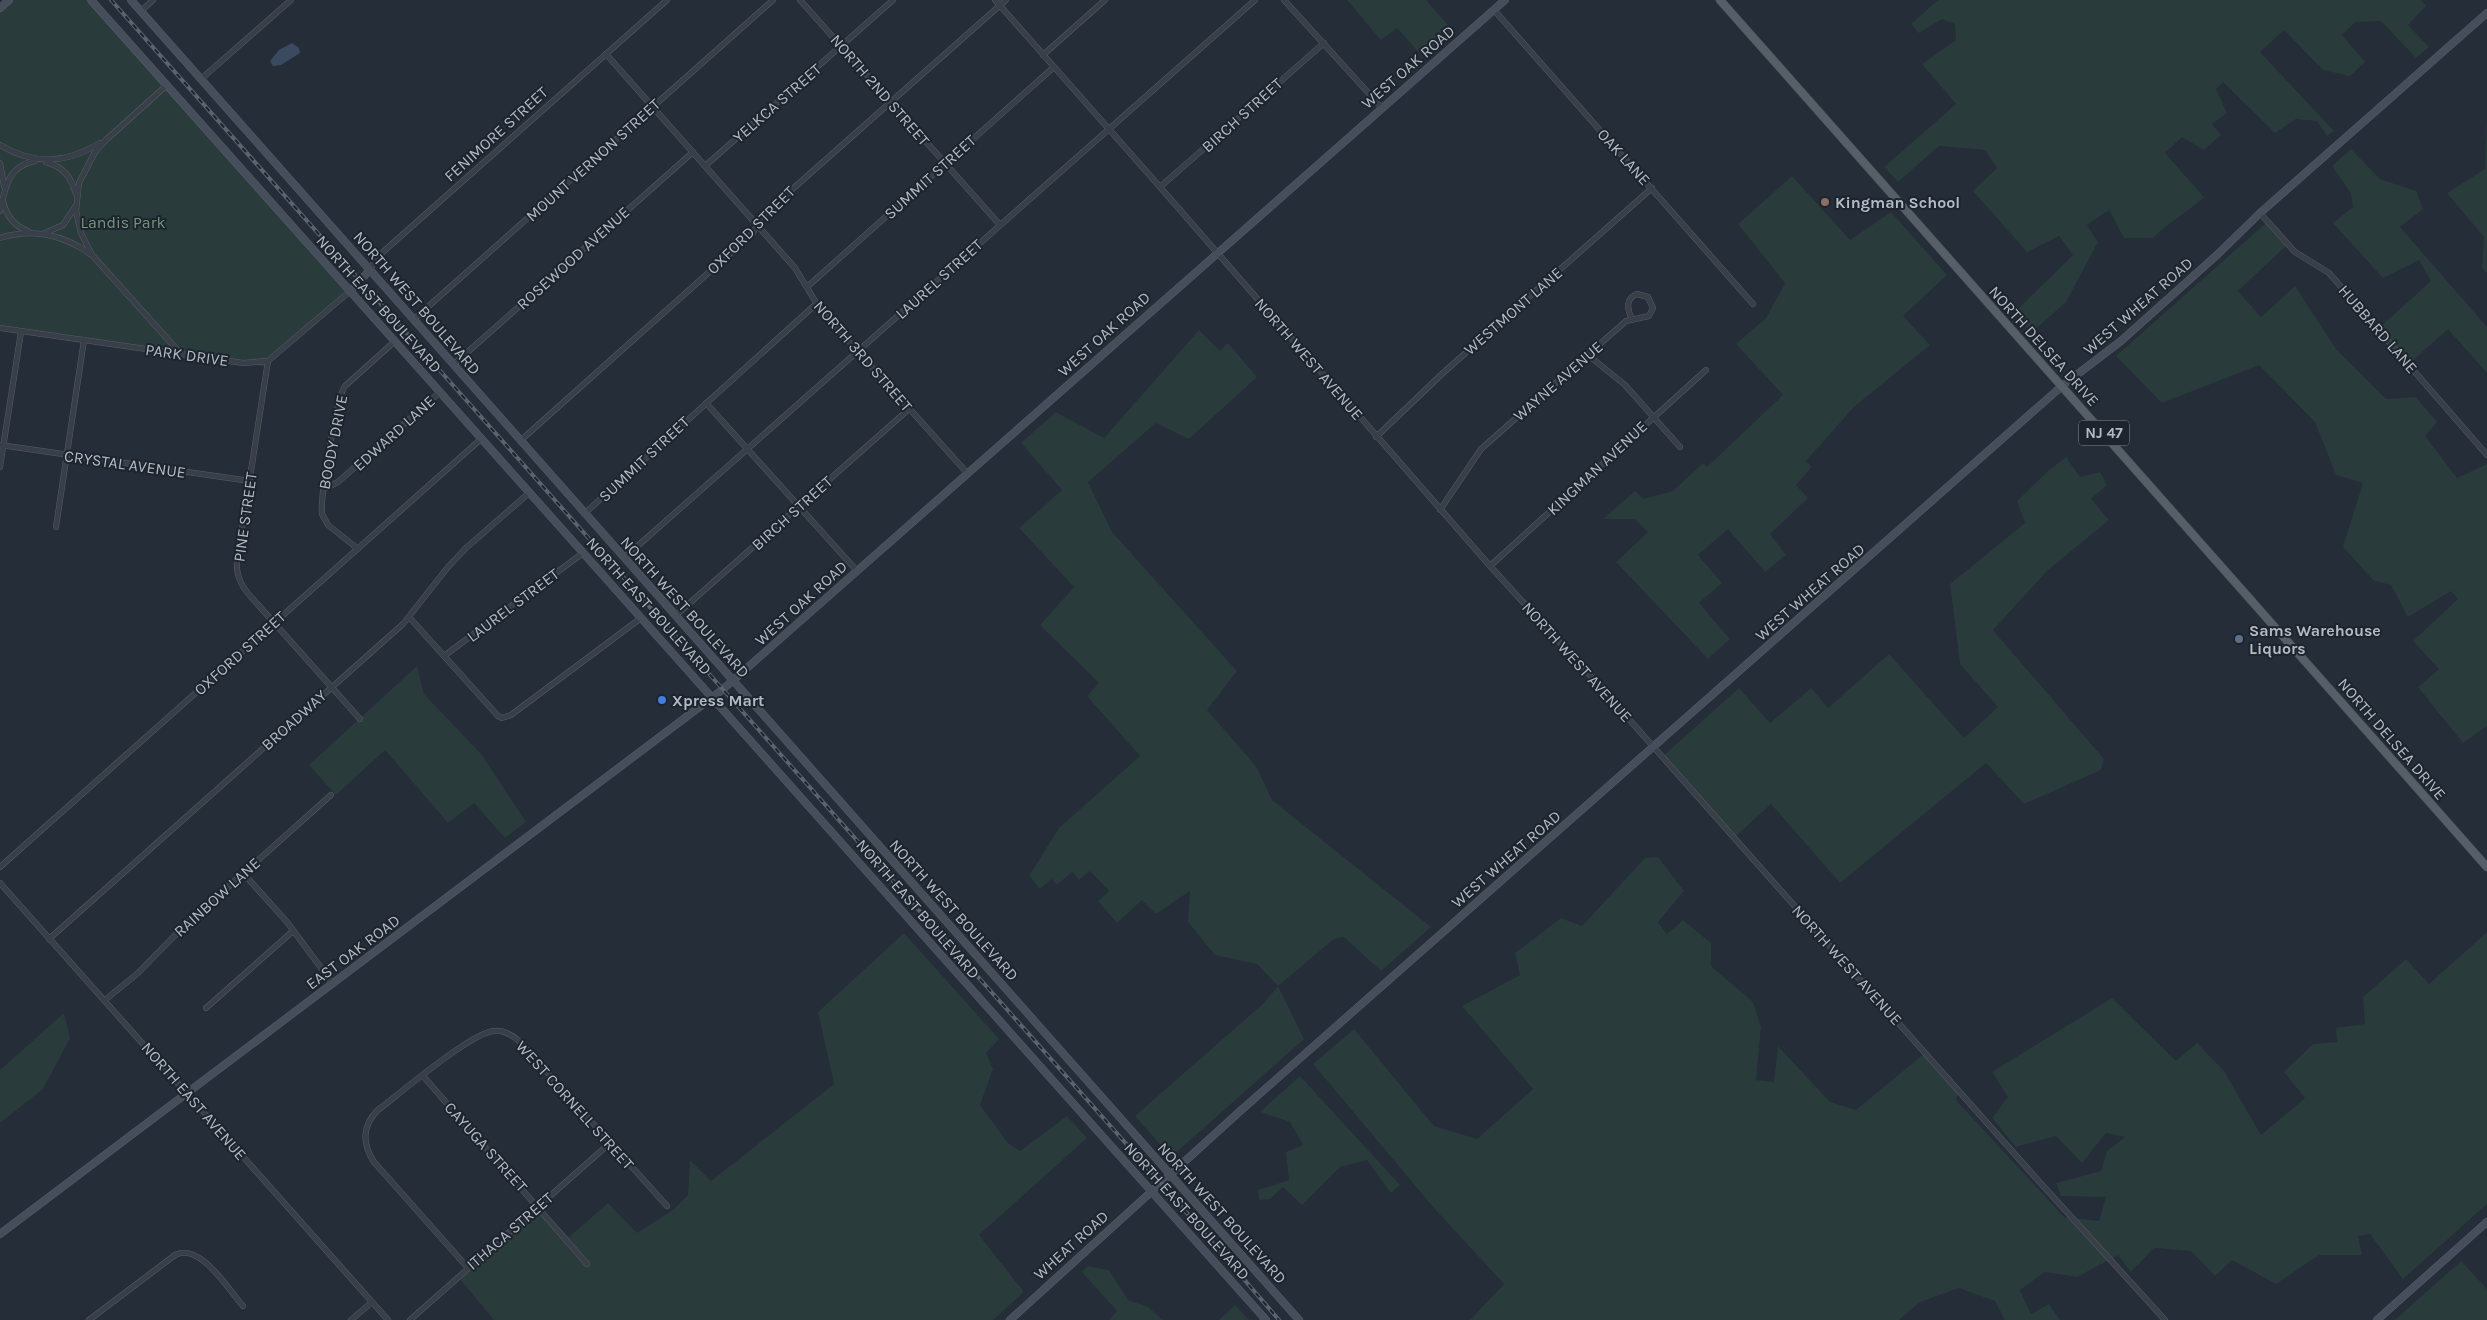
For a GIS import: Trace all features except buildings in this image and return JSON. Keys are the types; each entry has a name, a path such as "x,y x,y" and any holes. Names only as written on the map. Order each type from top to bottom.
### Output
{"main road":[{"name":"NORTH DELSEA DRIVE","path":"1720,0 2487,867"}],"street":[{"path":"0,8 9,0"},
{"name":"NORTH EAST BOULEVARD","path":"91,0 1266,1320"},
{"name":"NORTH WEST BOULEVARD","path":"131,0 1299,1320"},
{"path":"141,11 153,0"},
{"path":"201,80 291,0"},
{"name":"FENIMORE STREET","path":"349,292 384,252 667,0"},
{"name":"MOUNT VERNON STREET","path":"413,320 773,0"},
{"name":"NORTH 2ND STREET","path":"800,0 1000,225"},
{"name":"YELKCA STREET","path":"705,166 893,0"},
{"name":"NORTH WEST AVENUE","path":"995,0 1218,252 1440,510 2165,1320"},
{"name":"OXFORD STREET","path":"520,441 753,233 761,217 1006,0"},
{"path":"1043,55 1105,0"},
{"name":"LAUREL STREET","path":"624,558 1255,0"},
{"path":"1284,0 1382,108"},
{"name":"WEST OAK ROAD","path":"722,690 1505,0"},
{"name":"OAK LANE","path":"1494,10 1753,304"},
{"name":"WEST WHEAT ROAD","path":"1151,1191 2062,386 2122,341 2218,254 2260,212 2487,13"},
{"name":"BIRCH STREET","path":"1160,187 1324,44"},
{"name":"NORTH 3RD STREET","path":"606,54 795,268 816,304 857,352 968,474"},
{"name":"SUMMIT STREET","path":"806,287 1054,67"},
{"path":"0,238 49,232 63,225 72,212 79,183 89,160 107,139 167,85"},
{"path":"0,211 4,189 9,177 17,169 29,162 76,155 107,139"},
{"path":"0,145 22,156 56,165 67,173 76,198 78,226 92,256"},
{"name":"ROSEWOOD AVENUE","path":"453,365 693,152"},
{"path":"0,163 4,204 9,216 18,227 33,233 68,241 92,256 181,354"},
{"name":"WESTMONT LANE","path":"1376,437 1443,372 1652,188"},
{"name":"HUBBARD LANE","path":"2260,212 2295,252 2324,269 2335,280 2487,455"},
{"path":"268,361 349,292"},
{"name":"WAYNE AVENUE","path":"1440,510 1470,463 1481,450 1626,321 1649,316 1653,308 1648,297 1637,294 1630,298 1628,304 1632,317"},
{"name":"SUMMIT STREET","path":"584,514 816,304"},
{"name":"PARK DRIVE","path":"0,328 243,363 268,361"},
{"path":"0,466 20,332"},
{"path":"56,527 84,340"},
{"name":"BOODY DRIVE","path":"358,549 325,521 322,510 340,392 394,342"},
{"path":"1588,355 1618,378 1680,447"},
{"name":"PINE STREET","path":"268,361 237,571 245,590 360,719"},
{"name":"KINGMAN AVENUE","path":"1490,566 1706,370"},
{"name":"EDWARD LANE","path":"324,489 338,482 439,393"},
{"path":"706,403 857,571"},
{"name":"BIRCH STREET","path":"675,616 908,409"},
{"name":"OXFORD STREET","path":"0,867 481,440"},
{"name":"CRYSTAL AVENUE","path":"2,445 250,481"},
{"name":"BROADWAY","path":"50,939 409,616 448,567 466,548 529,493"},
{"name":"LAUREL STREET","path":"444,656 583,553"},
{"path":"409,616 498,716 506,718 641,618"},
{"name":"EAST OAK ROAD","path":"0,1234 722,690"},
{"name":"RAINBOW LANE","path":"105,1000 138,973 183,927 331,795"},
{"path":"243,874 293,931 333,984"},
{"name":"NORTH EAST AVENUE","path":"0,883 388,1320"},
{"path":"206,1008 293,931"},
{"name":"WEST CORNELL STREET","path":"468,1268 379,1169 366,1148 366,1127 372,1115 474,1038 488,1032 501,1031 519,1041 667,1206"},
{"name":"CAYUGA STREET","path":"423,1076 539,1206 587,1264"},
{"name":"ITHACA STREET","path":"410,1320 610,1143"},
{"name":"WHEAT ROAD","path":"1010,1320 1151,1191"},
{"path":"2377,1320 2487,1222"},
{"path":"89,1320 176,1255 184,1252 198,1255 243,1306"},
{"path":"351,1320 372,1302"}],"green space":[{"name":"Landis Park","path":"9,0 91,0 349,292 288,345 267,367 0,327 0,8"},
{"path":"1347,0 1426,0 1452,30 1422,56 1397,28 1381,40"},
{"path":"1938,0 2421,0 2426,6 2408,25 2429,47 2416,58 2381,21 2355,22 2342,35 2365,62 2350,76 2323,70 2284,30 2260,52 2334,131 2327,136 2317,121 2296,119 2275,133 2223,82 2216,89 2227,113 2212,124 2221,135 2204,150 2182,137 2165,153 2204,197 2153,238 2124,238 2109,210 2087,225 2098,242 2066,302 2031,333 2014,313 2073,255 2059,236 2027,252 1973,191 1997,168 1985,150 1939,146 1898,182 1884,167 1956,104 1922,64 1956,40 1955,24 1942,19 1919,33 1911,24"},
{"path":"2487,112 2487,273 2482,268 2484,237 2447,193 2485,169"},
{"path":"2351,149 2380,179 2416,191 2423,209 2400,227 2487,327 2487,373 2448,329 2409,364 2378,329 2431,281 2419,260 2383,278 2333,223 2353,207 2351,193 2332,166"},
{"path":"1792,176 1850,240 1891,212 1947,275 1903,316 1930,345 1854,407 1806,461 1812,467 1796,485 1808,498 1770,534 1786,555 1765,572 1728,529 1698,555 1722,583 1699,603 1730,639 1708,659 1616,562 1648,532 1635,519 1603,519 1635,491 1643,499 1673,491 1703,463 1707,467 1783,395 1736,344 1766,318 1785,283 1738,224"},
{"path":"2266,223 2286,246 2238,291 2261,317 2295,286 2336,349 2386,399 2416,397 2437,422 2425,436 2457,478 2487,464 2487,726 2463,743 2418,687 2439,669 2413,641 2458,599 2451,591 2408,617 2391,585 2374,581 2343,547 2363,483 2336,475 2315,422 2259,365 2162,403 2116,356"},
{"path":"1199,330 1220,351 1228,343 1257,377 1189,439 1156,423 1088,482 1112,532 1237,671 1207,710 1256,766 1272,800 1431,927 1381,971 1344,937 1334,939 1278,986 1257,964 1215,955 1188,922 1190,891 1156,914 1142,900 1117,923 1098,901 1109,891 1090,871 1079,880 1072,872 1057,885 1052,879 1040,889 1029,876 1059,828 1140,756 1087,696 1099,683 1040,625 1074,587 1019,528 1062,490 1021,443 1056,412 1104,438"},
{"path":"2066,457 2080,477 2100,472 2107,485 2091,499 2109,520 2047,571 1993,630 2104,759 2101,770 2024,804 1986,763 1840,883 1771,804 1734,838 1662,757 1739,688 1770,723 1811,688 1828,708 1889,654 1964,738 1998,707 1960,664 1950,584 2025,523 2017,501 2048,471"},
{"path":"417,666 424,694 482,755 526,822 505,838 474,803 448,823 385,750 336,795 309,765"},
{"path":"1658,857 1684,891 1658,922 1667,934 1683,920 1711,943 1711,966 1753,1002 1761,1027 1756,1080 1774,1082 1778,1046 1830,1102 1856,1110 1925,1053 1959,1092 1956,1100 2064,1217 2099,1221 2106,1197 2061,1196 2056,1183 2101,1171 2107,1151 2125,1137 2106,1133 2082,1163 2056,1136 2016,1147 1992,1118 2008,1097 1992,1072 2112,998 2176,1061 2197,1043 2224,1071 2261,1135 2305,1098 2284,1072 2313,1044 2337,1042 2336,1028 2365,1024 2363,997 2406,959 2429,984 2487,932 2487,1204 2403,1279 2370,1234 2358,1236 2362,1255 2319,1255 2276,1284 2232,1260 2215,1276 2191,1251 2154,1248 2131,1272 2118,1255 2077,1277 2045,1272 2020,1290 2031,1314 2049,1304 2060,1320 2005,1320 1995,1301 1959,1288 1920,1302 1899,1320 1470,1320 1504,1284 1433,1207 1313,1064 1354,1029 1434,1126 1477,1139 1533,1089 1462,1006 1520,975 1515,953 1561,918 1582,926 1645,858"},
{"path":"904,933 999,1039 986,1053 993,1069 980,1105 1008,1143 1020,1151 1067,1116 1087,1138 979,1235 1024,1292 993,1320 494,1320 459,1278 538,1207 569,1237 608,1203 637,1233 673,1210 688,1195 690,1160 711,1181 834,1084 818,1012"},
{"path":"1278,986 1304,1039 1171,1157 1135,1116 1264,1003"},
{"path":"64,1013 70,1038 43,1089 0,1123 0,1070"},
{"path":"1300,1076 1400,1185 1391,1193 1367,1160 1340,1167 1302,1205 1283,1187 1270,1199 1259,1200 1258,1190 1289,1180 1286,1152 1303,1145 1290,1122 1260,1112"},
{"path":"2461,1261 2487,1289 2487,1320 2395,1320"},
{"path":"1088,1266 1109,1270 1128,1300 1148,1307 1163,1320 1109,1320 1117,1311 1082,1272"},
{"path":"1235,1305 1249,1320 1219,1320"}],"water":[{"path":"292,43 299,48 300,53 281,65 273,66 270,61 279,50"}],"railway":[{"path":"111,0 1161,1183 1279,1320"}],"place":[{"name":"Kingman School","path":"1825,202"},
{"name":"Sams Warehouse Liquors","path":"2239,639"},
{"name":"Xpress Mart","path":"662,700"}]}
